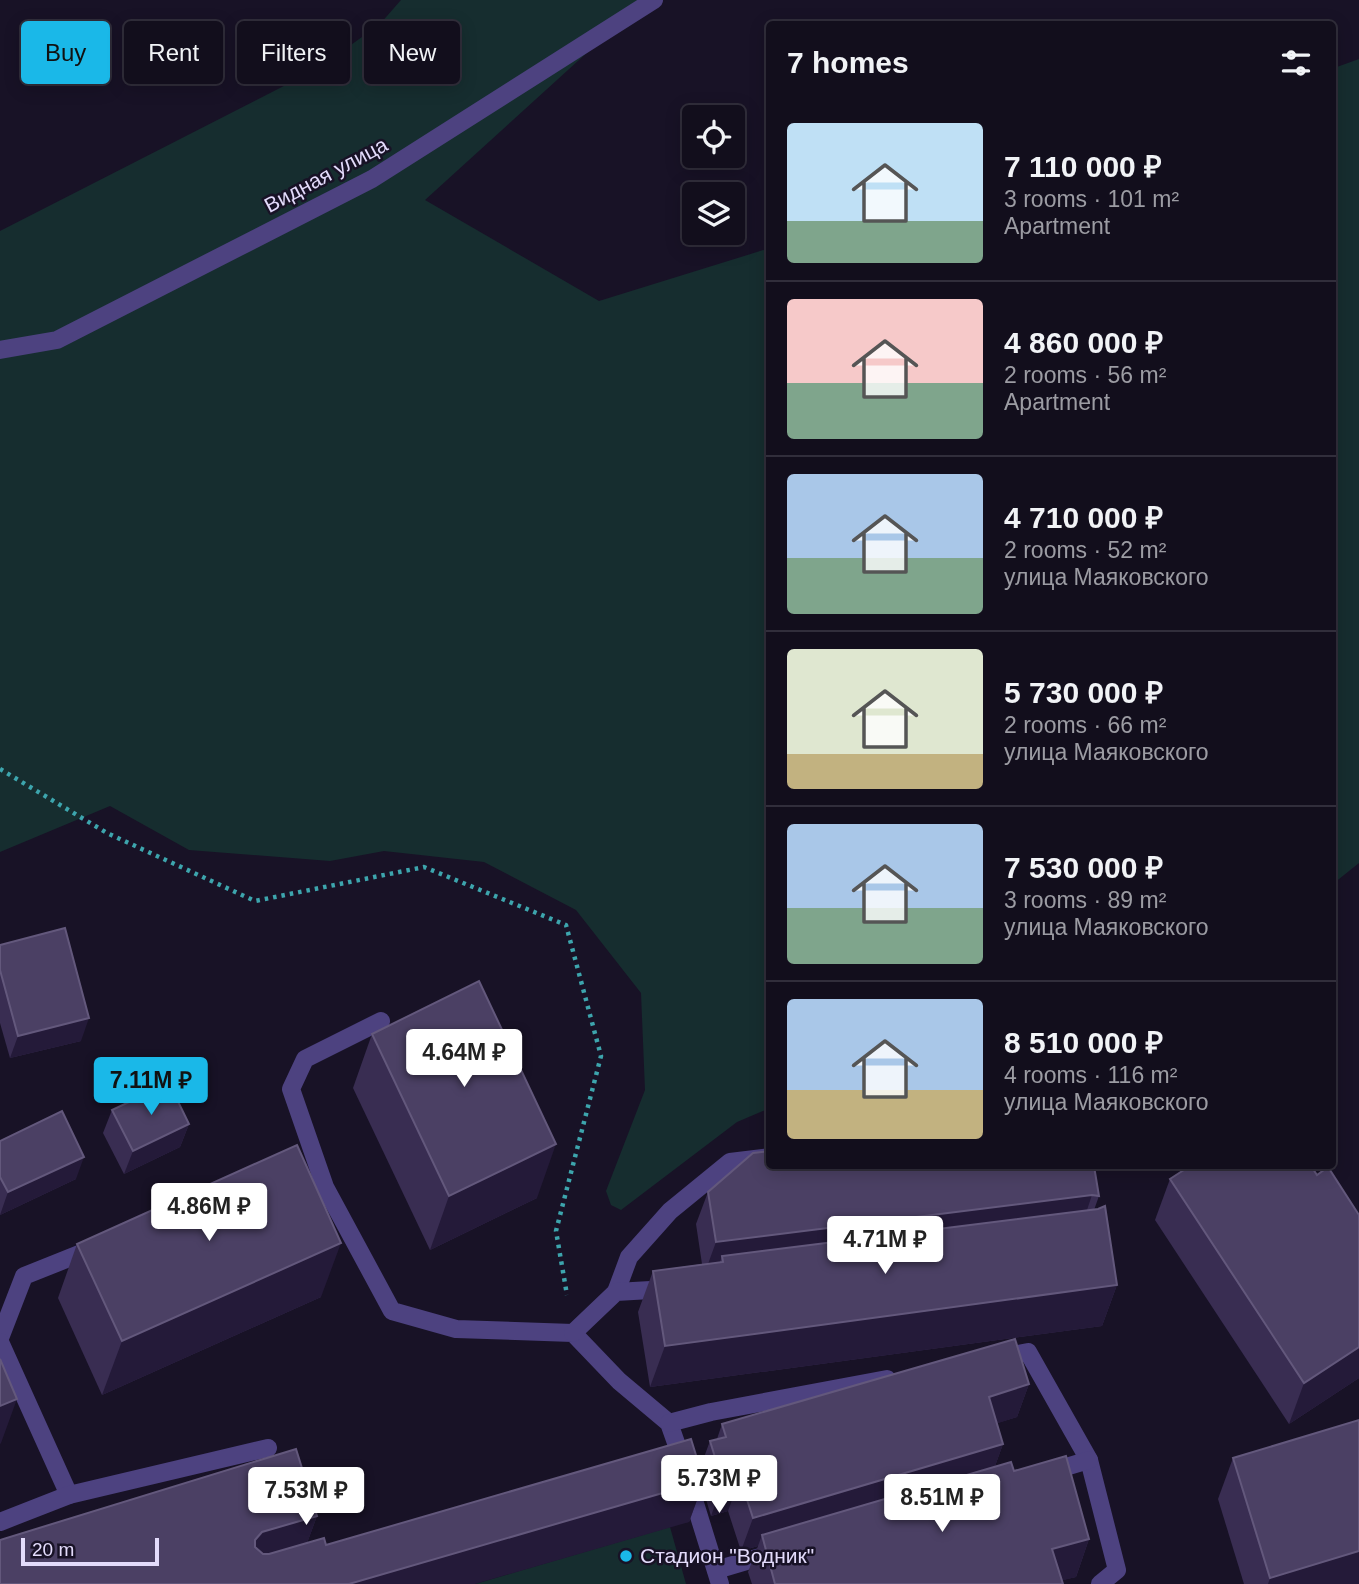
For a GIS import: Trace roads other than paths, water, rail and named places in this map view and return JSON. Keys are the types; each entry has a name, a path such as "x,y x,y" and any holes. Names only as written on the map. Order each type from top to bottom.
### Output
{"street":[{"name":"Видная улица","path":"0,350 57,340 372,179 654,0"},
{"path":"381,1021 305,1059 291,1089 326,1187 392,1311 456,1329 573,1334 619,1381 669,1423 718,1577 796,1547"},
{"path":"573,1334 616,1292 629,1257 670,1211 730,1162 766,1158"},
{"path":"301,1184 326,1187"},
{"path":"69,1495 0,1340 24,1276 113,1241"},
{"path":"616,1292 683,1288"},
{"path":"975,1362 1028,1352 1089,1460 1117,1570 1100,1584"},
{"path":"669,1423 711,1412 909,1375"},
{"path":"0,1522 69,1495 268,1448"},
{"path":"655,1465 681,1457"},
{"path":"1036,1476 1089,1460"}],"place":[{"name":"Стадион \"Водник\"","path":"626,1556"}]}
